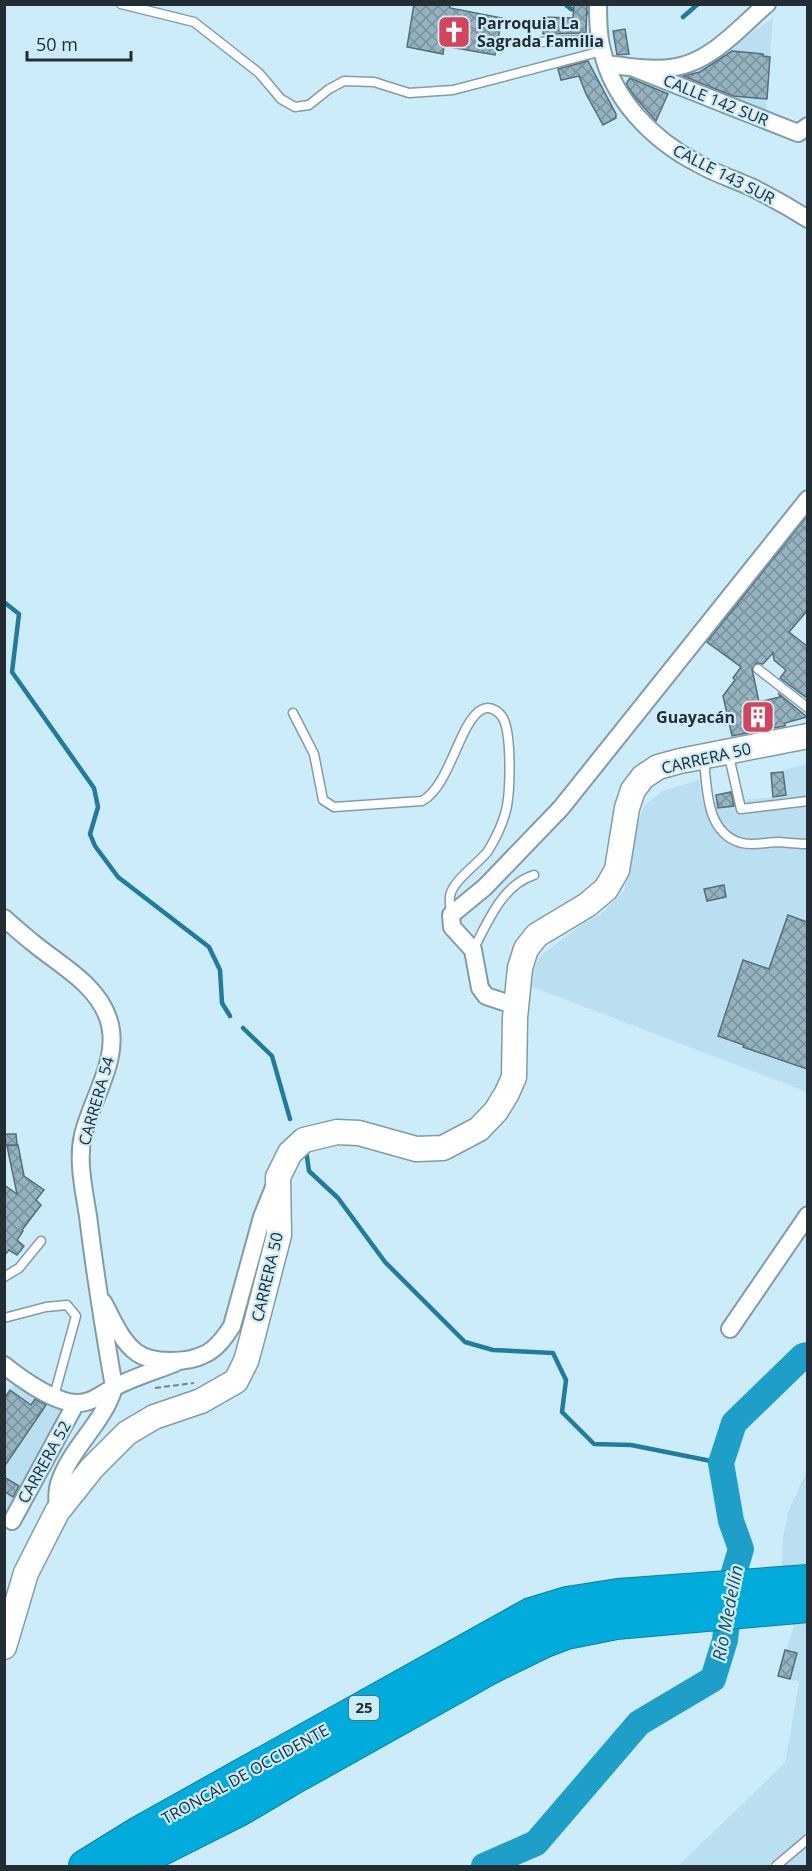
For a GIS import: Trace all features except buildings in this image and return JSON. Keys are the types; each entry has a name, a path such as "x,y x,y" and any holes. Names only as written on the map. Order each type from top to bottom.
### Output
{"highway":[{"name":"TRONCAL DE OCCIDENTE","path":"85,1866 140,1832 531,1614 589,1599 660,1606 796,1595"},
{"name":"TRONCAL DE OCCIDENTE","path":"128,1866 239,1810 520,1652 578,1630 616,1623 660,1606"}],"main road":[{"name":"CARRERA 50","path":"4,1647 26,1574 57,1512 92,1468 127,1433 154,1417 201,1401 236,1381 246,1360 279,1235 278,1177 290,1153 304,1140 337,1132 358,1133 416,1149 443,1148 478,1129 496,1111 514,1077 516,1006 520,968 526,949 537,935 587,905 606,889 617,870 627,808 633,790 643,777 657,767 807,736"}],"street":[{"path":"598,4 603,51 634,68 675,68 691,63 710,53 767,4"},
{"name":"CALLE 143 SUR","path":"603,51 620,93 633,112 669,147 698,164 761,192 807,219"},
{"name":"CALLE 142 SUR","path":"634,68 803,129"},
{"path":"516,1006 486,996 480,988 473,951 452,927 451,915 485,887 561,808 807,499"},
{"name":"CARRERA 54","path":"4,918 32,943 69,969 99,1000 108,1016 113,1035 104,1075 82,1136 80,1160 98,1294 114,1387"},
{"name":"CARRERA 54","path":"98,1294 125,1340 137,1354 159,1360 178,1361 204,1355 222,1341 232,1326 262,1216 278,1177"},
{"path":"730,1329 807,1215"},
{"path":"4,1365 22,1379 54,1396 76,1403 95,1400 114,1387 178,1361"},
{"path":"57,1512 58,1485 73,1456 110,1400 114,1387"},
{"name":"CARRERA 52","path":"12,1521 76,1403"}],"lane":[{"path":"121,4 194,22 259,73 281,99 295,107 309,105 329,89 344,81 374,82 409,93 453,90 603,51"},
{"path":"540,42 603,51"},
{"path":"758,669 807,708"},
{"path":"293,713 314,754 323,800 334,807 413,802 430,797 452,762 472,718 481,710 489,708 496,710 504,719 508,732 509,775 505,813 488,850 461,878 450,894 451,915"},
{"path":"728,752 741,809 807,801"},
{"path":"704,756 708,803 717,824 729,837 743,843 807,844"},
{"path":"473,951 498,903 521,879 534,875"},
{"path":"4,1277 19,1268 40,1241"},
{"path":"4,1318 46,1307 67,1305 76,1316 54,1396"},
{"path":"776,1866 807,1839"}],"path":[{"path":"153,1388 201,1382"}],"shaded area":[{"path":"773,18 766,111 724,95 729,49"},
{"path":"807,764 807,1092 527,985 539,957 581,925 602,913 624,891 631,865 635,833 644,806 662,791 699,780 703,804 717,802 716,795 732,792 734,801 773,797 771,773"},
{"path":"14,1384 63,1408 22,1488 5,1514 5,1399"},
{"path":"807,1470 807,1567 782,1568 783,1536 789,1510"},
{"path":"807,1620 807,1866 678,1866 785,1763 799,1682 778,1676 795,1622"}],"waterway":[{"path":"565,4 571,9 587,13"},
{"path":"683,17 698,4"},
{"path":"4,602 19,614 12,672 94,788 98,807 90,834 95,846 118,877 209,947 220,970 222,1003 230,1016"},
{"path":"243,1028 272,1056 290,1119"},
{"path":"306,1150 309,1171 338,1198 385,1262 465,1342 493,1350 553,1353 566,1380 562,1412 594,1444 631,1445 721,1463"},
{"name":"Río Medellín","path":"484,1866 536,1843 639,1723 713,1679 725,1640 732,1579 741,1549 731,1521 721,1463 734,1423 803,1356 808,1355"}],"place":[{"name":"Parroquia La Sagrada Familia","path":"454,32"},
{"name":"Guayacán","path":"758,717"}]}
